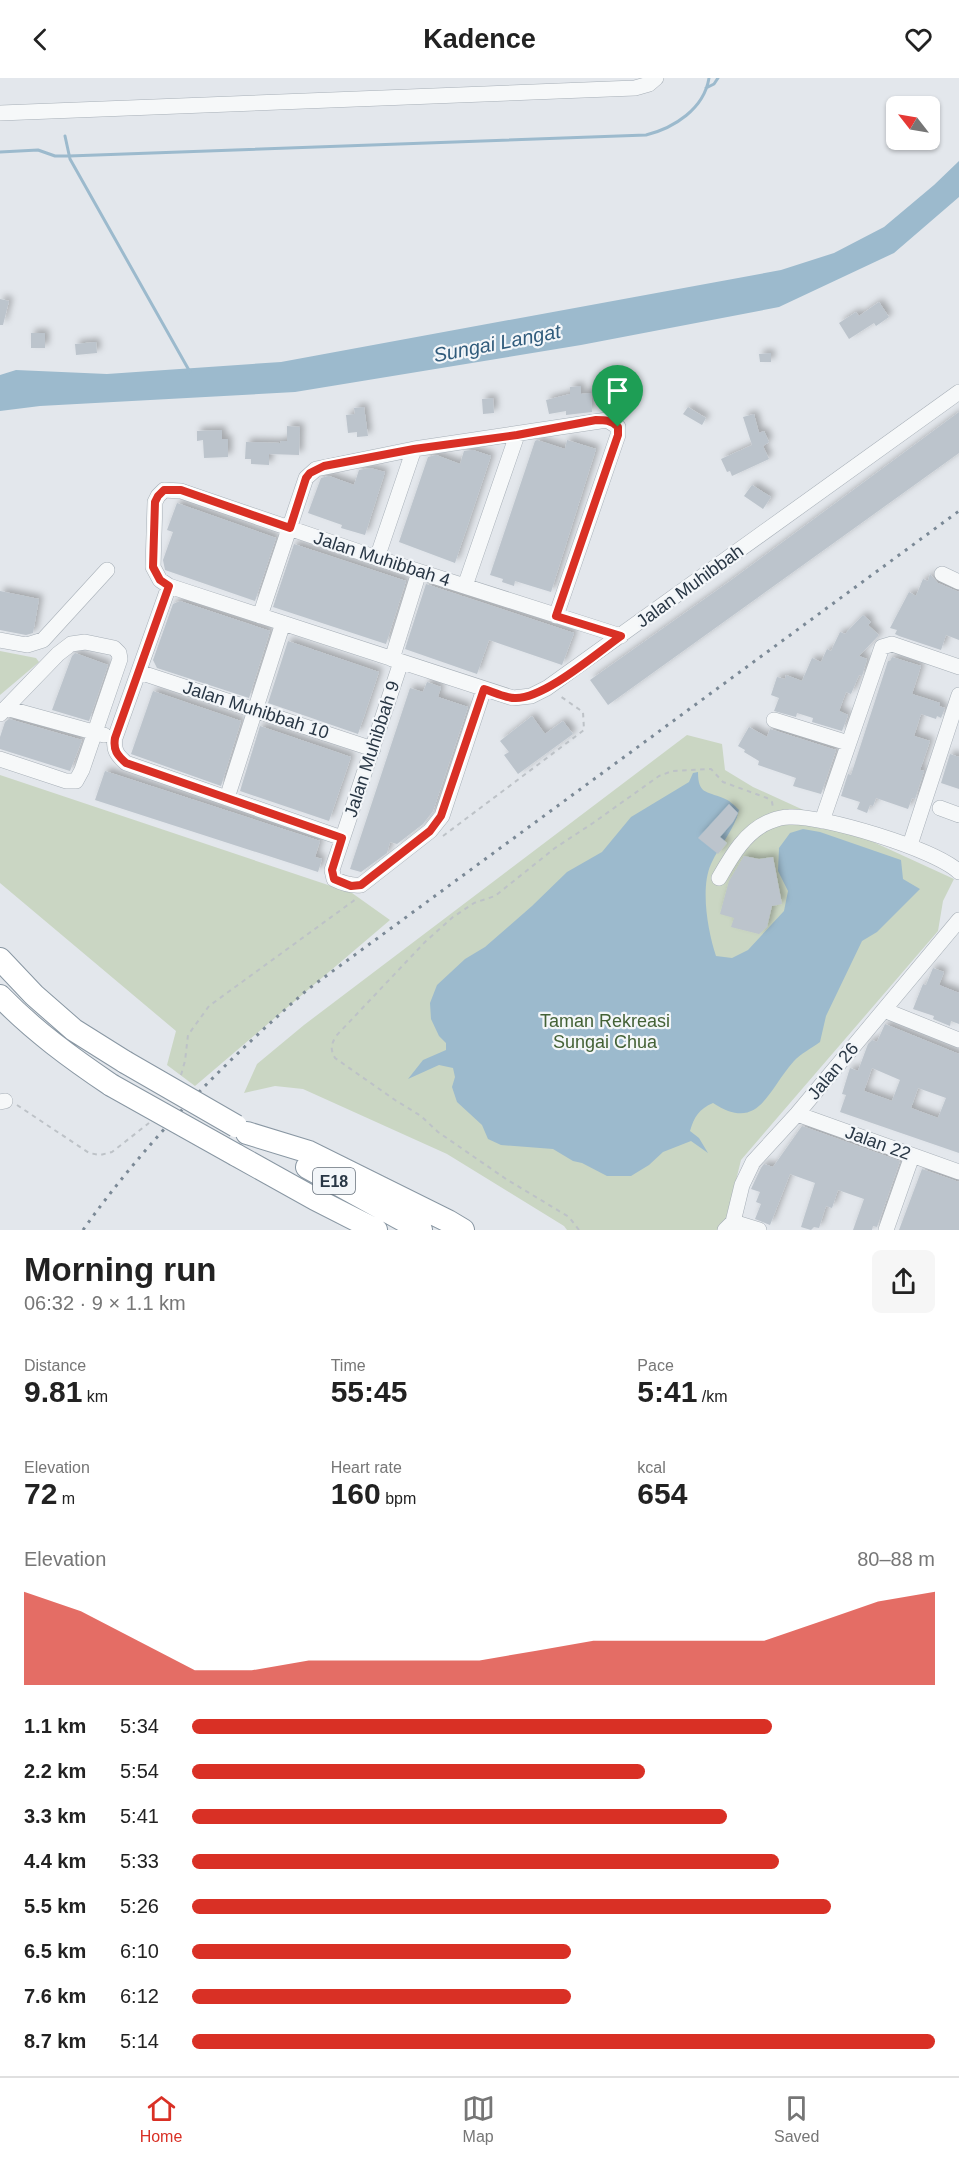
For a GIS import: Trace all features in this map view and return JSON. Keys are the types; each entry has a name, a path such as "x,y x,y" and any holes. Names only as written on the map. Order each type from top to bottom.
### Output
{"highway":[{"name":"E18","path":"0,959 34,995 74,1030 241,1130 421,1230"},
{"name":"E18","path":"0,996 22,1019 61,1052 111,1085 315,1200 376,1230"},
{"path":"241,1130 309,1152 463,1230"},
{"path":"315,1200 350,1230"}],"street":[{"path":"0,113 635,88 649,84 656,78"},
{"name":"Jalan Muhibbah","path":"164,583 513,698 531,696 547,688 621,636 959,392"},
{"path":"260,616 306,478 310,473 324,466 414,449 607,420 618,427 618,435 556,616"},
{"path":"465,586 517,435"},
{"path":"377,558 414,449"},
{"name":"Jalan Muhibbah 4","path":"164,583 153,567 155,502 164,490 181,490 419,572 621,636"},
{"path":"0,640 27,645 43,640 107,570"},
{"name":"Jalan Muhibbah 9","path":"419,572 373,749 332,870 334,879 343,884 361,885 430,831 441,816 484,689"},
{"path":"942,574 959,582"},
{"path":"164,583 138,672 115,738 114,746 117,755 126,763 342,838"},
{"path":"227,798 284,623"},
{"path":"0,759 66,781 76,781 82,770 120,659 119,653 114,648 85,642 71,644 58,654 3,711"},
{"path":"822,820 880,651 885,645 892,644 959,666"},
{"name":"Jalan Muhibbah 10","path":"138,672 373,749"},
{"path":"910,845 958,698"},
{"path":"3,711 115,738"},
{"path":"774,720 848,743"},
{"path":"940,808 959,815"},
{"path":"719,878 740,845 754,831 788,816 822,820 910,845 939,858 959,872"},
{"name":"Jalan 26","path":"729,1226 742,1185 753,1162 797,1114 959,920"},
{"path":"884,1010 959,1040"},
{"name":"Jalan 22","path":"797,1114 959,1172"},
{"path":"886,1230 912,1156"},
{"path":"729,1226 759,1230"}],"path":[{"path":"441,838 584,730 583,712 547,688"},
{"path":"579,1230 569,1217 506,1179 438,1132 422,1116 335,1058 331,1052 331,1044 424,942 453,917 474,903 495,896 555,848 659,776 672,771 711,769 723,782 767,798 772,802 776,820"},
{"path":"180,1079 188,1035 209,1006 363,893"},
{"path":"3,1102 18,1106 89,1153 100,1155 112,1152 152,1121"}],"green space":[{"path":"0,651 36,658 39,662 0,695"},
{"name":"Taman Rekreasi Sungai Chua","path":"687,735 722,744 725,770 753,787 954,879 943,901 938,931 741,1160 727,1217 717,1230 567,1230 447,1154 303,1089 275,1086 244,1093 257,1064 304,1025"},
{"path":"0,775 352,893 390,920 195,1086 167,1065 176,1031 0,883"}],"water":[{"name":"Sungai Langat","path":"959,161 959,197 894,253 779,307 581,345 295,392 40,406 0,411 0,375 16,370 107,374 281,362 781,270 834,253 884,227"},
{"path":"698,772 698,779 704,791 727,800 739,810 734,824 711,864 706,885 706,910 716,956 732,958 748,950 784,911 788,891 778,871 779,848 790,833 803,829 820,832 901,860 903,879 920,889 877,932 862,941 826,1016 820,1042 794,1061 761,1104 752,1111 741,1113 729,1111 713,1103 698,1114 690,1131 699,1138 708,1153 691,1141 663,1152 649,1165 631,1176 607,1176 553,1149 501,1145 488,1139 482,1125 457,1102 452,1087 455,1077 453,1068 439,1065 408,1079 423,1060 446,1050 446,1043 439,1036 431,1019 430,1003 437,985 465,959 485,947 567,872 602,852 631,817 689,782 693,773"}],"building":[{"path":"0,299 9,301 3,325 0,325"},
{"path":"879,302 889,317 876,326 874,323 849,339 839,323 856,312 859,316"},
{"path":"31,333 45,333 45,348 31,348"},
{"path":"96,342 97,353 76,355 75,344"},
{"path":"771,353 771,362 760,362 759,354"},
{"path":"581,386 581,394 591,393 592,412 566,415 566,411 549,414 546,400 570,394 570,387"},
{"path":"493,398 494,413 483,414 482,399"},
{"path":"364,407 368,436 357,437 357,432 348,433 346,415 355,414 354,408"},
{"path":"688,407 706,418 702,425 683,414"},
{"path":"959,412 959,453 608,705 590,680 730,581"},
{"path":"754,414 759,433 764,431 769,442 763,446 769,459 732,476 730,471 727,472 721,459 752,445 743,417"},
{"path":"287,426 300,427 299,455 269,454 269,465 251,464 251,459 245,459 246,442 280,443 287,441"},
{"path":"222,430 222,439 228,439 228,457 204,458 203,440 197,441 197,431"},
{"path":"537,440 565,449 567,440 596,449 551,592 515,581 514,586 490,575"},
{"path":"473,450 491,456 455,563 399,542 428,457 436,455 460,464 464,451"},
{"path":"370,468 385,472 365,535 341,528 342,525 308,513 321,478 329,476 354,485 359,470"},
{"path":"752,485 771,497 763,509 744,496"},
{"path":"177,503 276,538 255,601 165,570 163,560 173,532 167,530"},
{"path":"294,544 406,581 386,644 273,607"},
{"path":"930,574 938,583 959,592 959,640 946,635 941,650 899,636 895,634 897,630 890,628 909,592 916,596 923,579 928,581"},
{"path":"426,584 574,633 562,665 489,640 477,674 405,649"},
{"path":"0,591 39,599 33,633 26,635 0,630"},
{"path":"180,601 270,631 249,698 157,668 153,660 173,604"},
{"path":"863,615 871,622 868,625 879,635 859,656 867,659 862,676 859,675 851,694 846,692 839,711 848,715 842,731 812,722 813,718 797,713 796,717 774,711 779,698 771,695 777,677 785,679 786,675 802,681 812,658 821,662 827,649 831,651 840,632 845,634"},
{"path":"288,641 379,672 358,734 268,703"},
{"path":"75,653 108,665 89,721 52,710"},
{"path":"892,657 921,666 912,694 940,703 939,706 945,708 941,718 937,716 936,719 921,714 914,736 930,741 920,770 924,771 915,799 912,798 908,809 876,798 867,813 857,809 860,802 841,796 848,774 851,775 888,661"},
{"path":"427,682 441,687 438,697 468,707 433,811 423,824 397,844 390,842 387,853 361,872 350,869 410,688 423,692"},
{"path":"153,691 241,721 221,786 131,754"},
{"path":"532,716 545,734 563,721 573,734 518,774 504,755 509,752 500,741"},
{"path":"9,719 82,740 70,771 0,749 0,737 5,722"},
{"path":"260,726 351,757 329,821 240,791"},
{"path":"749,727 767,737 770,729 836,750 821,794 793,786 796,778 758,765 759,761 744,752 745,750 738,746"},
{"path":"950,754 959,757 959,789 941,783"},
{"path":"105,771 320,841 315,857 322,859 318,872 95,800"},
{"path":"729,804 738,813 720,837 727,843 718,854 698,838"},
{"path":"744,856 759,859 773,857 782,904 772,906 767,927 759,934 731,927 734,918 720,914 729,881"},
{"path":"933,968 944,972 939,985 959,993 959,1024 951,1021 950,1026 933,1019 934,1016 913,1009 923,984 926,985"},
{"path":"885,1024 959,1054 959,1153 840,1112 846,1095 842,1094 850,1068 858,1071 868,1044 872,1040 877,1042","holes":["872,1068 900,1080 892,1101 864,1091","918,1088 946,1098 938,1118 911,1108"]},
{"path":"802,1126 900,1161 877,1227 873,1226 872,1230 853,1230 864,1199 838,1190 832,1208 826,1206 819,1228 814,1227 811,1230 801,1227 815,1183 790,1174 770,1225 755,1219 761,1204 756,1202 760,1192 751,1189 761,1168 764,1164 773,1167"},
{"path":"922,1169 959,1182 959,1230 899,1230"}],"waterway":[{"path":"0,152 38,150 55,156 69,156 646,135 667,128 686,116 701,99 709,78"},
{"path":"706,88 714,84 718,78"},
{"path":"65,136 70,159 190,372"}],"railway":[{"path":"83,1230 107,1197 160,1134 246,1045 307,990 959,511"}],"route":[{"path":"596,420 607,420 618,427 618,435 556,616 621,636 547,688 531,696 513,698 484,689 441,816 430,831 361,885 351,886 334,879 332,870 342,838 126,763 117,755 114,746 115,738 169,586 160,580 153,567 155,502 164,490 181,490 290,528 306,478 316,469 324,466 596,420"}]}
